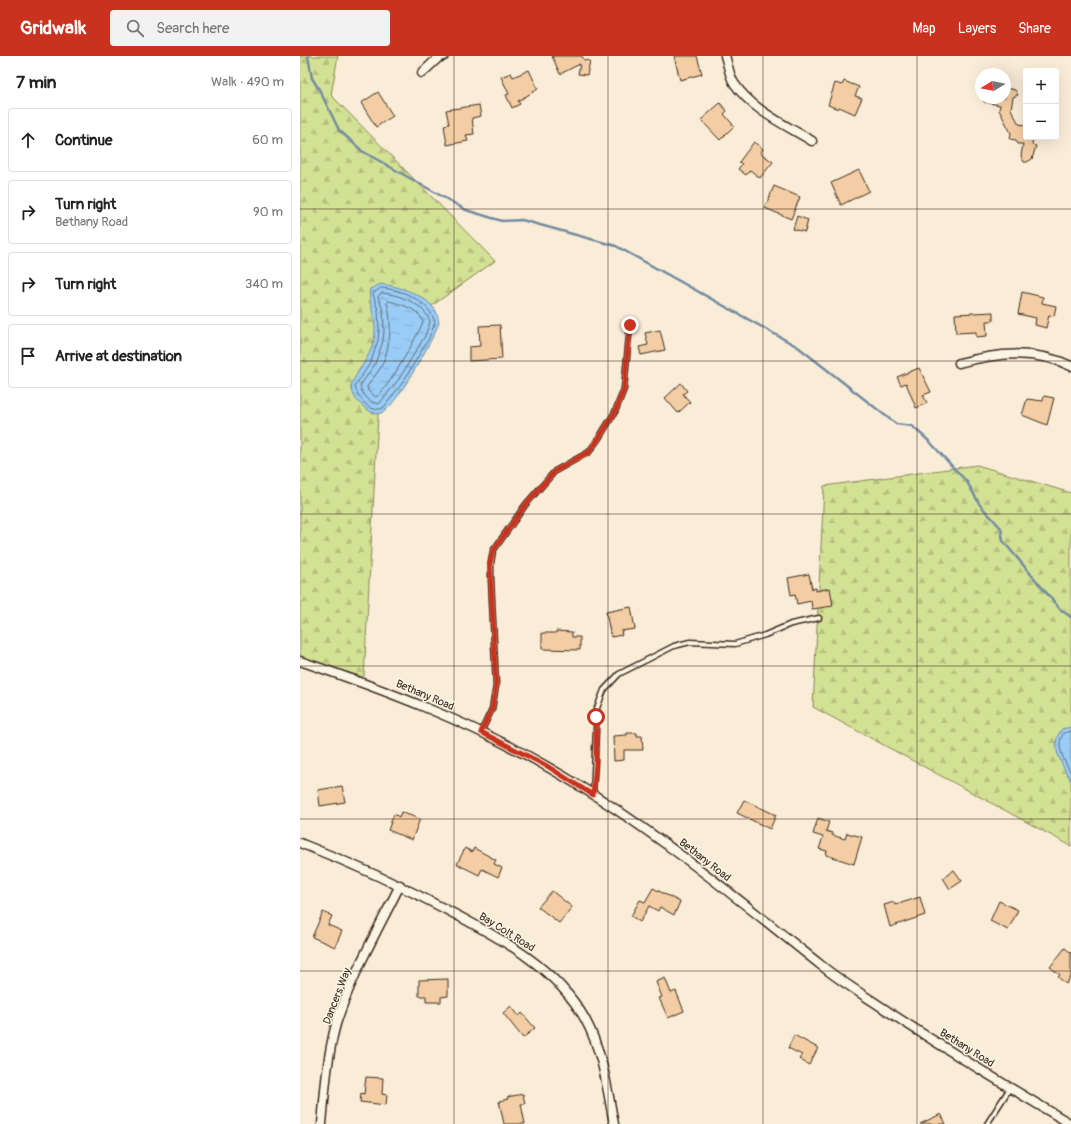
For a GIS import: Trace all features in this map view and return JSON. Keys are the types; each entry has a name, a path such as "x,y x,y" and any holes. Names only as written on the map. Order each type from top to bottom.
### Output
{"street":[{"path":"422,73 438,58 444,56"},
{"path":"725,56 733,81 746,98 771,117 812,140"},
{"path":"960,363 1004,354 1042,357 1071,366"},
{"name":"Bethany Road","path":"300,661 380,688 481,732 547,766 646,828 829,971 912,1027 1071,1124"},
{"name":"Bay Colt Road","path":"300,843 342,859 400,885 473,924 524,955 556,981 572,1000 596,1041 605,1072 614,1124"},
{"name":"Dancers Way","path":"322,1124 327,1067 336,1023 350,987 400,885"}],"lane":[{"path":"481,732 492,709 496,686 490,563 493,551 526,504 555,471 589,452 615,412 624,389 630,325"},
{"path":"593,795 597,708 604,690 619,674 674,646 690,642 735,644 765,635 791,624 819,618"},
{"path":"987,1124 1010,1087"}],"green space":[{"path":"300,56 338,56 331,95 495,261 382,341 364,677 300,659"},
{"path":"977,465 1071,493 1071,846 813,707 824,486"}],"water":[{"path":"381,284 401,288 422,297 434,308 439,323 430,343 404,387 387,409 381,413 377,413 368,410 359,403 355,398 351,385 366,359 374,340 375,327 369,293 370,289"},
{"path":"1071,727 1071,781 1058,755 1056,742 1062,729"}],"building":[{"path":"552,56 582,56 584,60 590,61 587,75 578,74 580,64 560,74"},
{"path":"674,56 697,56 702,74 680,80"},
{"path":"529,70 538,89 518,101 520,104 512,108 506,95 509,94 501,77 511,73 513,77"},
{"path":"844,81 859,87 855,96 862,98 855,114 839,107 838,109 828,105 835,83 842,85"},
{"path":"1011,89 1015,90 1018,95 1013,97 1011,109 1019,124 1023,125 1023,140 1033,140 1032,145 1036,146 1032,159 1027,162 1024,162 1021,156 1023,144 1018,144 1016,140 1010,139 1011,133 999,110 1000,105 995,104 1011,104"},
{"path":"378,92 393,116 376,127 361,103"},
{"path":"720,103 727,111 724,114 734,126 720,140 701,120"},
{"path":"479,105 481,116 472,118 474,134 466,135 468,141 447,145 444,125 449,124 446,110"},
{"path":"754,142 763,149 760,153 773,162 760,178 750,170 746,175 738,169 742,164 739,162"},
{"path":"859,170 869,191 841,205 831,183"},
{"path":"774,186 800,197 791,219 765,208"},
{"path":"797,216 808,220 805,232 793,229"},
{"path":"1022,292 1043,297 1042,303 1056,306 1054,316 1049,315 1046,328 1035,325 1036,318 1018,314"},
{"path":"993,312 993,321 986,321 987,336 976,337 976,332 956,333 955,314"},
{"path":"500,325 502,359 469,361 469,347 480,346 479,326"},
{"path":"660,330 665,350 641,355 639,347 648,345 645,333"},
{"path":"919,368 931,392 923,395 927,403 916,408 906,383 901,385 897,377"},
{"path":"681,383 687,391 683,394 690,402 678,413 665,398"},
{"path":"1044,396 1054,398 1047,425 1022,415 1027,399 1043,401"},
{"path":"809,574 812,589 816,588 816,591 830,588 833,606 812,609 811,601 797,604 795,594 791,595 788,578"},
{"path":"631,607 635,629 621,631 622,635 611,637 606,612"},
{"path":"556,631 572,632 572,637 580,637 580,650 542,649 542,633 556,633"},
{"path":"627,733 637,733 637,736 642,736 643,750 624,750 624,760 614,761 613,736 627,735"},
{"path":"342,786 345,802 320,806 318,790"},
{"path":"744,800 776,815 770,829 737,813"},
{"path":"401,812 420,819 412,840 388,830 394,814 399,817"},
{"path":"818,818 829,822 826,831 832,833 832,835 845,839 847,833 862,837 854,864 826,855 827,851 819,849 823,837 813,834"},
{"path":"465,848 472,852 474,848 496,860 494,864 502,868 498,877 482,869 479,875 457,864"},
{"path":"954,870 962,881 950,889 943,878"},
{"path":"653,888 680,902 674,915 660,907 658,911 649,906 640,922 631,916 640,900 645,902"},
{"path":"552,891 572,907 559,923 538,907"},
{"path":"920,897 925,915 890,927 884,905 894,902 895,905"},
{"path":"999,901 1018,910 1008,930 990,921"},
{"path":"323,912 332,916 328,925 342,931 335,947 312,937"},
{"path":"1065,948 1071,953 1071,977 1066,984 1058,977 1060,975 1050,967"},
{"path":"665,978 671,993 676,991 684,1011 668,1018 659,998 662,997 656,982"},
{"path":"448,979 448,996 441,997 441,1002 426,1002 426,996 419,996 419,980"},
{"path":"511,1006 519,1016 522,1013 535,1028 523,1038 503,1013"},
{"path":"794,1035 818,1048 809,1065 799,1059 802,1055 788,1048"},
{"path":"366,1077 383,1078 382,1094 387,1095 386,1105 360,1102 361,1093 364,1094"},
{"path":"523,1094 525,1104 521,1104 525,1124 504,1124 499,1101 508,1099 507,1097"},
{"path":"941,1114 946,1124 920,1124"}],"waterway":[{"path":"308,56 312,78 339,130 362,151 466,210 502,221 522,220 616,246 798,347 896,424 912,426 930,442 967,482 980,505 1001,528 1003,541 1060,609 1071,617"}],"route":[{"path":"596,717 596,762 593,795 547,766 481,732 492,709 496,686 490,563 493,551 538,489 555,471 589,452 615,412 624,389 630,325"}]}
